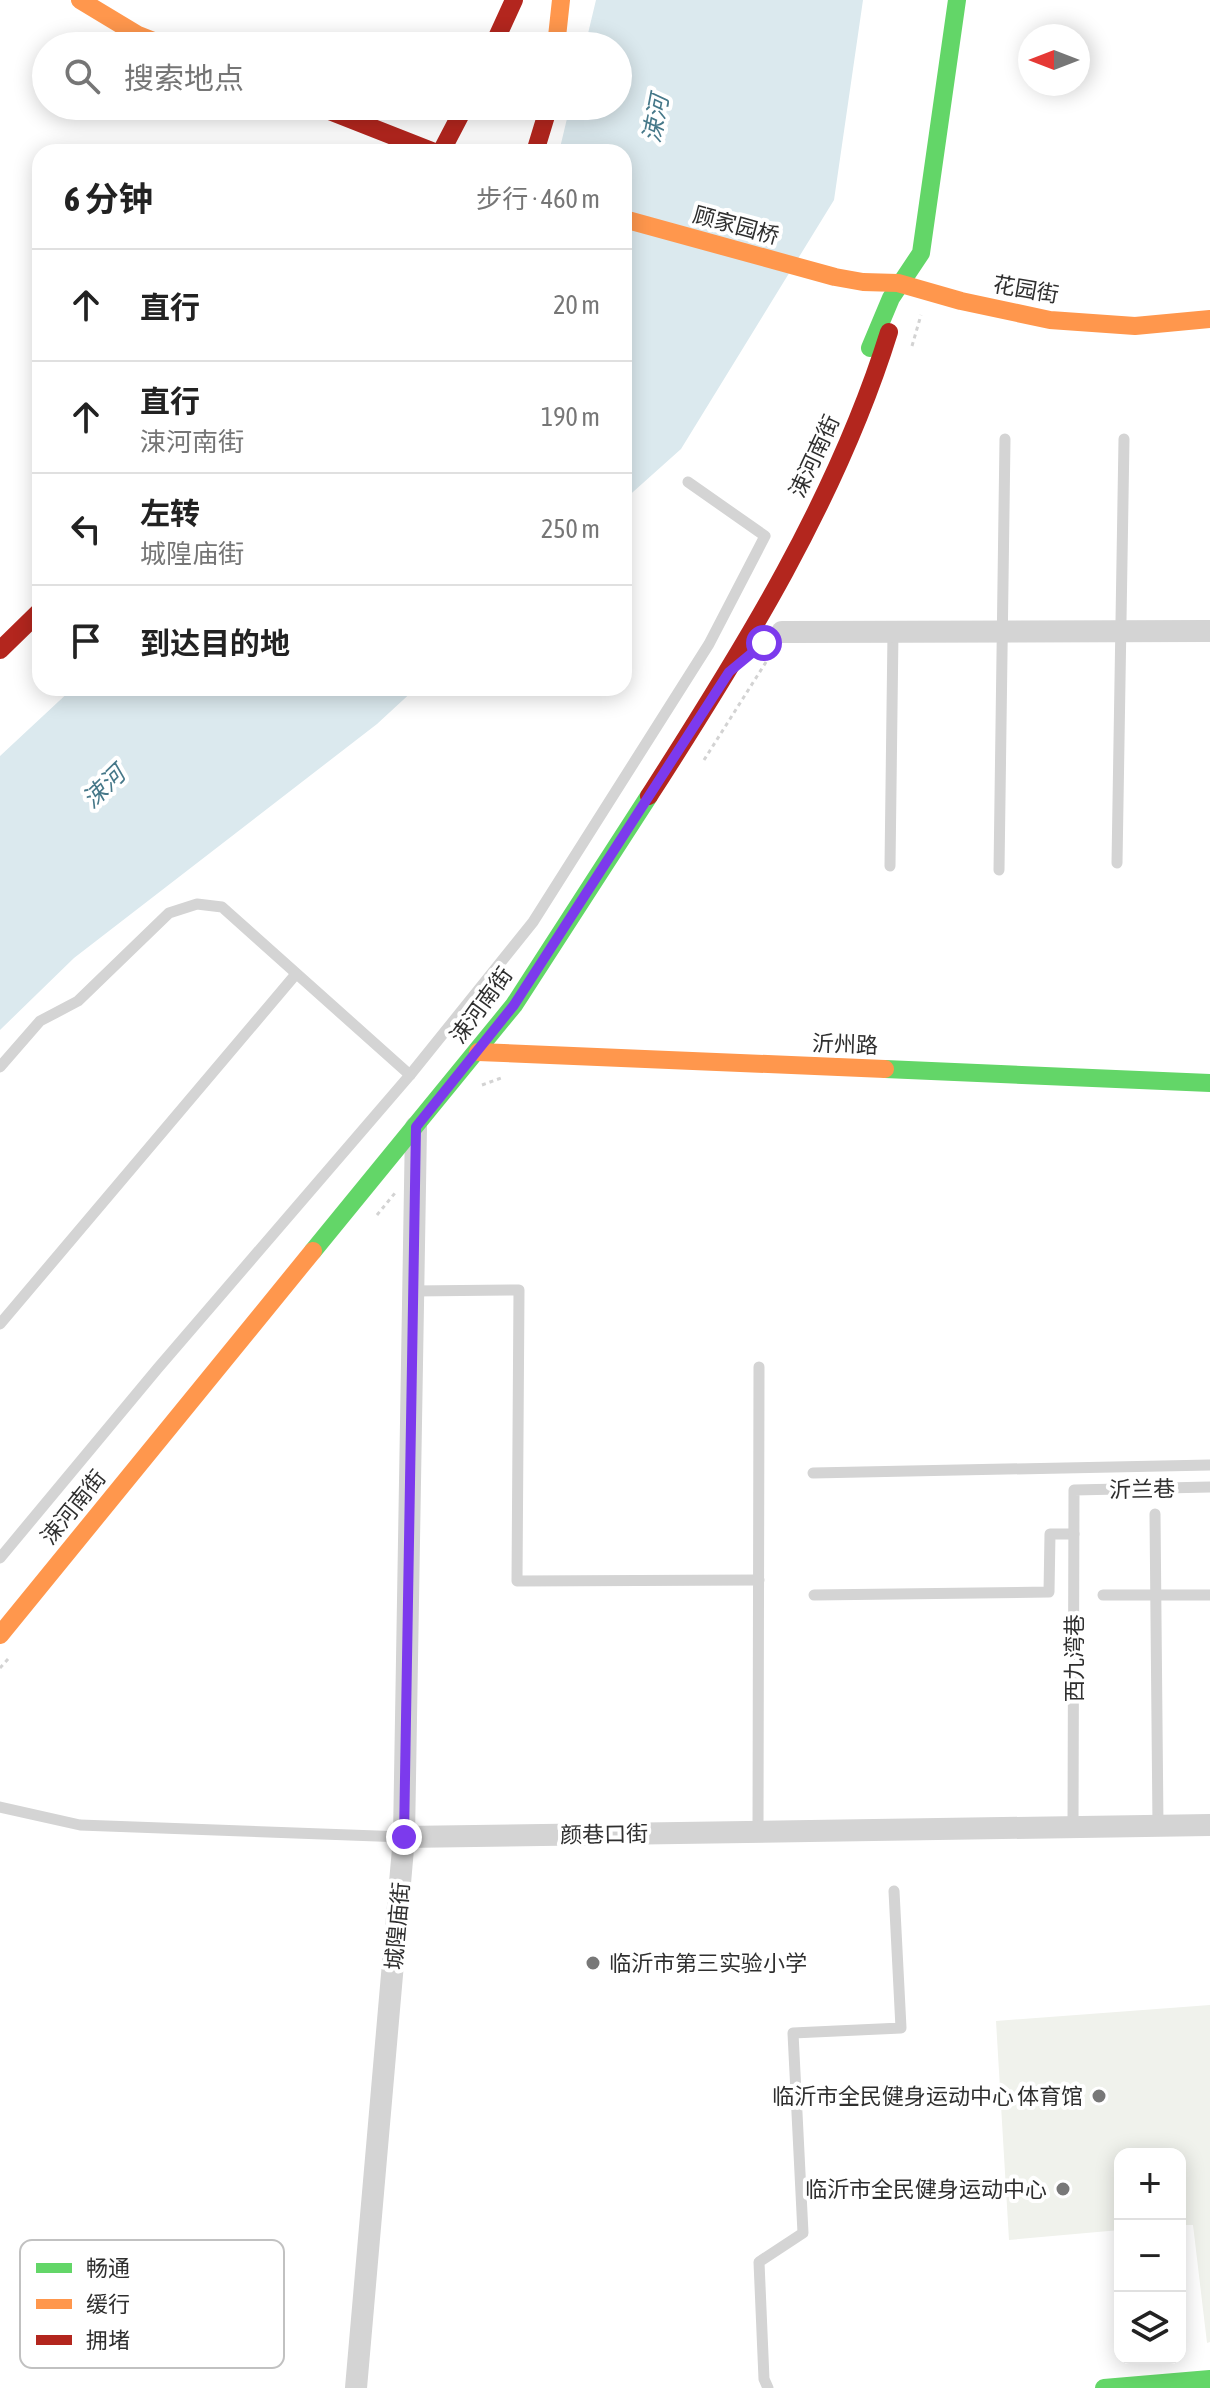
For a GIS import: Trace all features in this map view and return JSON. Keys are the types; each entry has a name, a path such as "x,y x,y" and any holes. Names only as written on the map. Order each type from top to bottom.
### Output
{"main road":[{"path":"80,0 133,32"},
{"path":"499,32 514,0"},
{"path":"558,32 561,0"},
{"path":"910,243 947,0"},
{"path":"729,672 743,625 857,389 878,322 898,283 921,253 957,0"},
{"path":"353,120 414,144"},
{"path":"445,144 458,120"},
{"path":"537,144 545,120"},
{"name":"顾家园桥","path":"632,221 835,277"},
{"name":"花园街","path":"835,277 898,283 961,301 1050,320 1135,326 1210,319"},
{"path":"729,672 764,643 858,440 903,326 898,283"},
{"name":"涑河南街","path":"0,1635 514,1005 729,672 801,540 846,445 872,386 889,332"},
{"path":"0,650 32,619"},
{"name":"沂州路","path":"478,1052 1210,1083"},
{"path":"1104,2388 1210,2379"}],"street":[{"path":"782,632 1210,631"},
{"name":"城隍庙街","path":"356,2388 404,1837 416,1127"},
{"name":"颜巷口街","path":"404,1837 1210,1825"}],"lane":[{"path":"999,870 1005,439"},
{"path":"1117,863 1124,439"},
{"path":"0,1558 158,1368 410,1075 533,922 709,644 765,536 688,482"},
{"path":"890,866 893,632"},
{"path":"0,1067 40,1021 78,1001 169,913 197,904 222,907 410,1075"},
{"path":"0,1324 296,974"},
{"path":"413,1291 519,1290 517,1581 759,1580"},
{"path":"758,1832 759,1367"},
{"path":"813,1473 1210,1465"},
{"path":"1108,1468 1108,1489"},
{"name":"沂兰巷","path":"1074,1490 1210,1487"},
{"name":"西九湾巷","path":"1073,1827 1074,1490"},
{"path":"1155,1514 1158,1826"},
{"path":"814,1595 1049,1592 1050,1534 1074,1534"},
{"path":"1103,1595 1210,1595"},
{"name":"颜巷口街","path":"0,1807 80,1825 404,1837"},
{"path":"768,2388 764,2379 759,2262 803,2233 793,2033 901,2028 894,1891"}],"shaded area":[{"name":"临沂市全民健身运动中心","path":"1210,2005 1210,2342 1207,2343 1193,2225 1186,2225 1186,2148 1114,2148 1114,2231 1009,2240 996,2021"}],"water":[{"name":"涑河","path":"596,0 863,0 834,200 681,449 632,493 632,144 561,144 567,120 632,120 632,32 588,32"},
{"name":"涑河","path":"64,696 407,696 377,724 74,958 0,1030 0,756"}],"traffic: fast":[{"path":"870,348 891,298 921,253 957,0"},
{"path":"313,1251 514,1005 649,796"},
{"path":"885,1069 1210,1083"},
{"path":"1104,2388 1210,2379"}],"traffic: slow":[{"path":"80,0 133,32"},
{"path":"558,32 561,0"},
{"path":"632,221 835,277 898,283 961,301 1050,320 1135,326 1210,319"},
{"path":"478,1052 885,1069"},
{"path":"0,1635 313,1251"}],"traffic: jam":[{"path":"499,32 514,0"},
{"path":"353,120 414,144"},
{"path":"445,144 458,120"},
{"path":"537,144 545,120"},
{"path":"649,796 785,572 843,454 889,332"},
{"path":"0,650 32,619"}],"place":[{"name":"临沂市第三实验小学","path":"593,1963"},
{"name":"临沂市全民健身运动中心 体育馆","path":"1099,2096"},
{"name":"临沂市全民健身运动中心","path":"1063,2189"}],"route":[{"path":"404,1837 416,1127 514,1005 729,672 764,643"}]}
